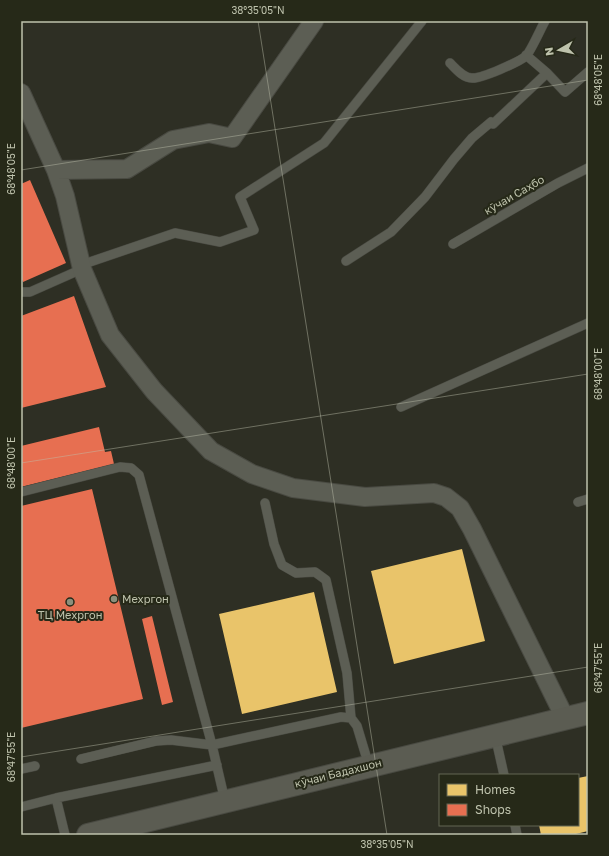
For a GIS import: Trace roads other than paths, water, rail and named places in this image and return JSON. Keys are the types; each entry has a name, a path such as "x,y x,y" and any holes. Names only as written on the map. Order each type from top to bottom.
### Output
{"main road":[{"name":"кӯчаи Бадахшон","path":"88,835 588,713"}],"street":[{"path":"56,170 127,169 173,140 208,133 232,138 314,21"},
{"path":"21,93 56,170 65,196 82,267 110,335 154,391 211,451 252,474 293,488 364,497 434,493 446,497 460,508 472,529 565,718"}],"lane":[{"path":"21,292 30,292 82,267 175,233 220,242 254,230 240,197 324,143 422,21"},
{"path":"450,63 464,76 472,78 477,78 506,68 526,56 545,21"},
{"path":"526,56 547,73 565,92 588,72"},
{"path":"346,261 391,232 425,197 472,138 491,122 493,124 547,73"},
{"name":"кӯчаи Саҳбо","path":"453,244 558,183 588,168"},
{"path":"401,408 588,323"},
{"path":"21,492 120,467 126,467 136,471 139,475 212,744 225,801"},
{"path":"578,502 588,499"},
{"path":"265,503 274,544 282,565 296,573 315,572 326,580 347,673 351,718 357,726 368,766"},
{"path":"80,759 156,741 171,740 212,744 342,718 351,718"},
{"path":"495,735 504,774"},
{"path":"21,807 56,798 217,765"},
{"path":"21,769 35,766"},
{"path":"56,798 65,835"}],"place":[{"name":"Мехргон","path":"114,599"},
{"name":"ТЦ Мехргон","path":"70,602"}]}
